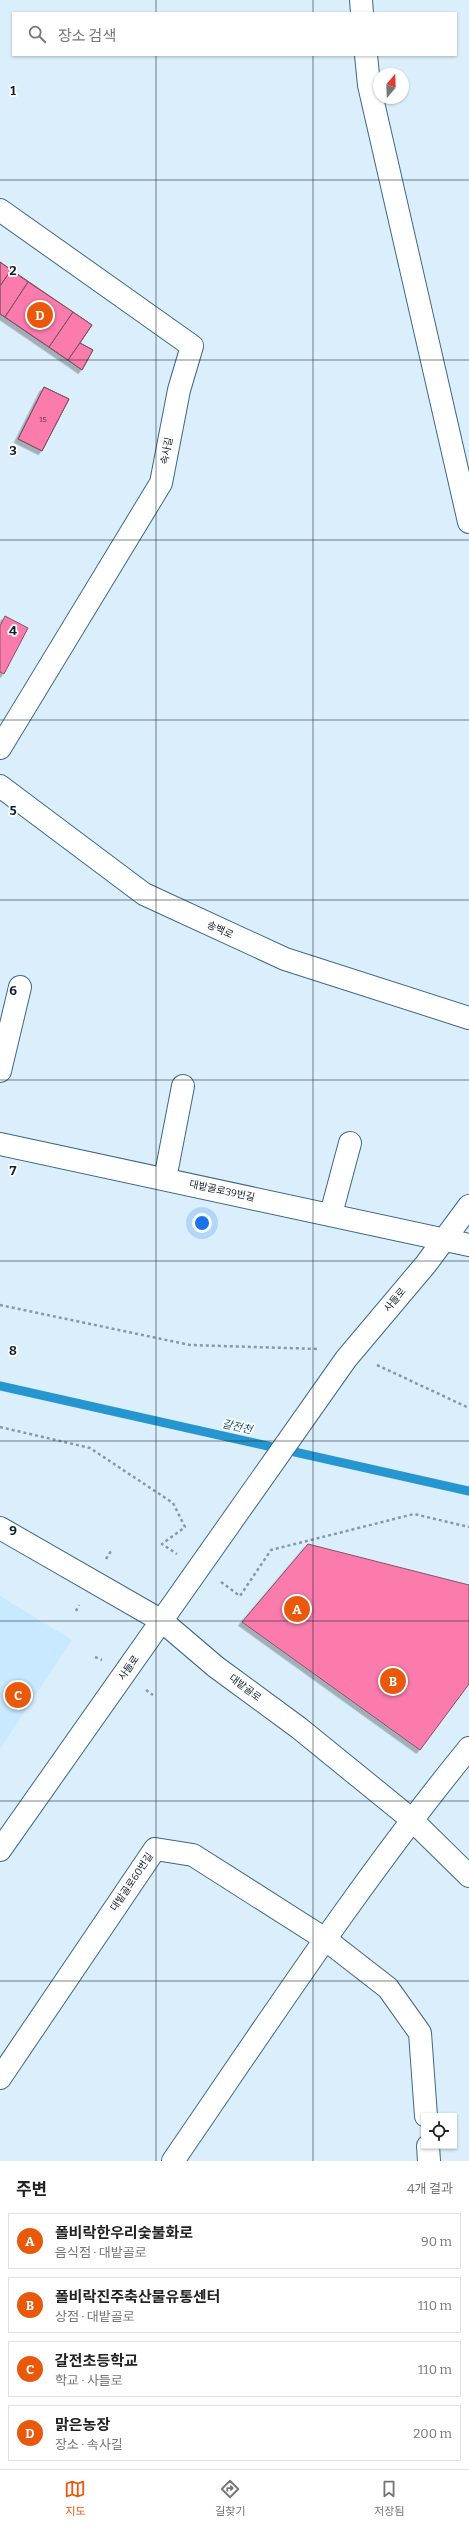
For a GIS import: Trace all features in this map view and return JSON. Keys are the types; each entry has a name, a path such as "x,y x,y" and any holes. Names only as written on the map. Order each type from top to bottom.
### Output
{"street":[{"path":"361,0 362,12"},
{"path":"366,56 369,85 469,522"},
{"name":"속사길","path":"0,210 192,346 179,390 161,484 0,748"},
{"name":"송백로","path":"0,786 144,894 285,959 469,1018"},
{"path":"0,1071 20,987"},
{"path":"165,1179 183,1086"},
{"path":"331,1214 350,1143"},
{"name":"대밭골로39번길","path":"0,1144 443,1238"},
{"name":"사들로","path":"0,1850 162,1621 255,1485 348,1356 426,1264 443,1238 469,1206"},
{"path":"443,1238 469,1245"},
{"name":"대밭골로","path":"0,1528 162,1621 216,1667 299,1728 411,1819 469,1876"},
{"path":"173,2161 325,1939 411,1819 469,1748"},
{"name":"대밭골로60번길","path":"0,2078 155,1848 193,1855 325,1939 388,1988 420,2033 426,2113"},
{"path":"428,2149 429,2161"}],"path":[{"path":"0,1305 190,1346 319,1349 348,1356 469,1408"},
{"path":"0,1427 90,1448 173,1504 185,1527 162,1544"},
{"path":"230,1588 240,1596 271,1550 414,1514 469,1527"}],"shaded area":[{"path":"0,1596 72,1640 0,1749"}],"building":[{"path":"0,262 92,325 80,343 93,350 82,370 0,314"},
{"path":"0,262 11,270 0,286"},
{"path":"11,270 28,282 5,317 0,314 0,286"},
{"path":"28,282 73,312 49,347 5,317"},
{"path":"73,312 92,325 68,360 49,347"},
{"path":"80,343 93,350 82,370 68,360"},
{"path":"44,387 69,399 42,451 18,439"},
{"path":"44,387 69,399 42,451 18,439"},
{"path":"5,616 28,628 4,674 0,672 0,626"},
{"path":"308,1544 469,1585 469,1684 420,1750 242,1622"}],"waterway":[{"name":"갈전천","path":"0,1386 469,1491"}],"place":[{"name":"맑은농장","path":"40,315"},
{"name":"폴비락한우리숯불화로","path":"297,1609"},
{"name":"폴비락진주축산물유통센터","path":"393,1681"},
{"name":"갈전초등학교","path":"18,1695"}]}
